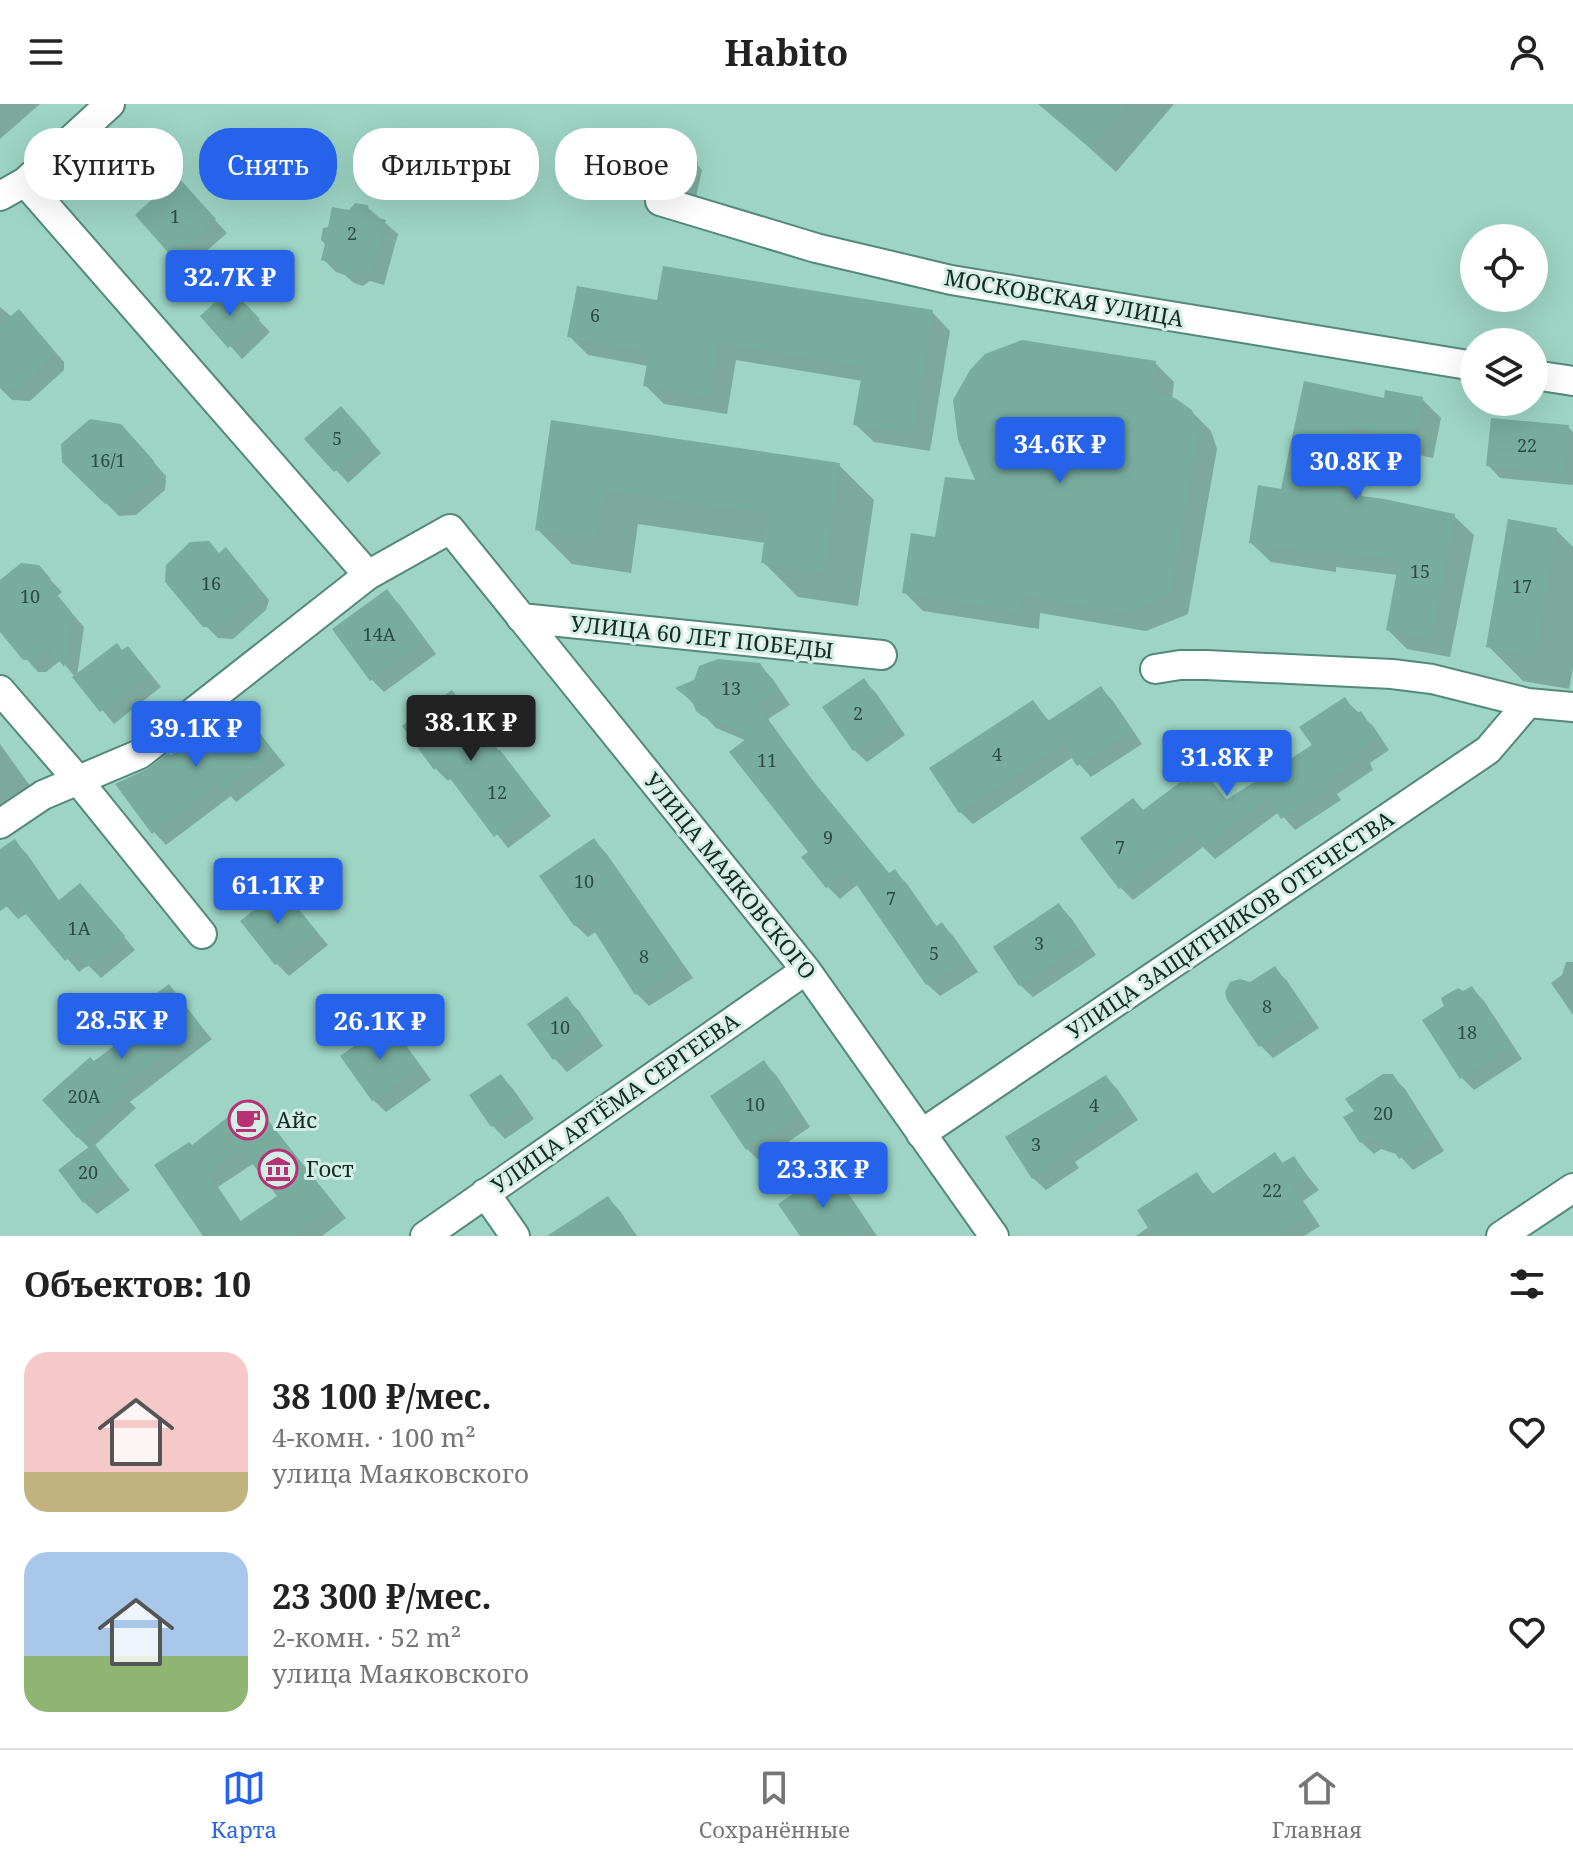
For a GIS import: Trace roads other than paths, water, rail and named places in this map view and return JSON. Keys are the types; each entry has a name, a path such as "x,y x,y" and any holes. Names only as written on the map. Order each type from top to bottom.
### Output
{"street":[{"path":"84,128 110,104"},
{"path":"0,196 24,183"},
{"path":"0,824 43,795 140,754 368,575 41,200"},
{"name":"МОСКОВСКАЯ УЛИЦА","path":"660,201 816,248 951,280 1460,364"},
{"path":"1548,377 1573,381"},
{"name":"УЛИЦА МАЯКОВСКОГО","path":"368,575 450,529 806,970 994,1236"},
{"name":"УЛИЦА 60 ЛЕТ ПОБЕДЫ","path":"521,618 882,655"},
{"path":"1155,669 1206,665 1392,674 1432,679 1528,703 1573,707"},
{"path":"0,690 77,779 202,934"},
{"name":"УЛИЦА ЗАЩИТНИКОВ ОТЕЧЕСТВА","path":"921,1134 1488,750 1528,703"},
{"name":"УЛИЦА АРТЁМА СЕРГЕЕВА","path":"425,1236 806,970"},
{"path":"1501,1236 1573,1188"},
{"path":"485,1193 515,1236"}],"place":[{"name":"Айс","path":"248,1120"},
{"name":"Гост","path":"278,1169"}]}
